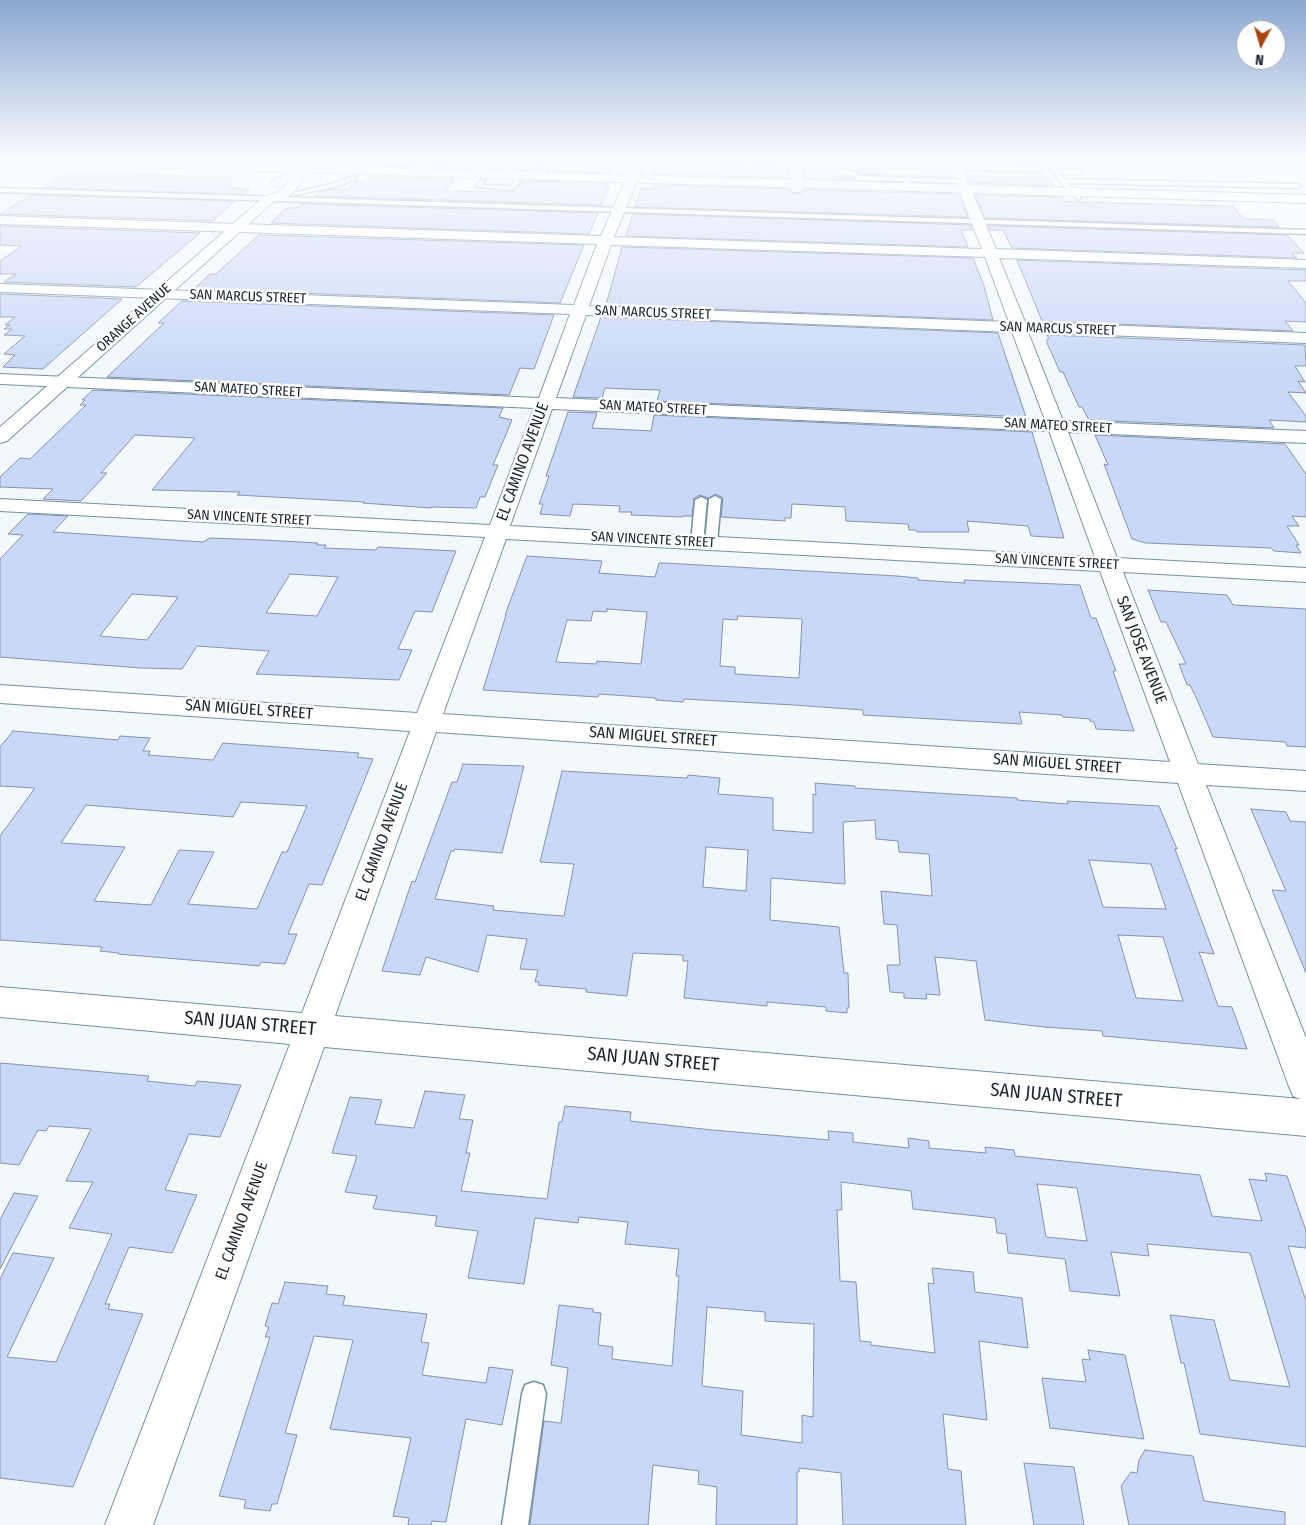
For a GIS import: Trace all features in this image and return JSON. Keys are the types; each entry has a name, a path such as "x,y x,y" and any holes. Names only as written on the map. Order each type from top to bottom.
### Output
{"street":[{"name":"ORANGE AVENUE","path":"0,437 232,231"},
{"path":"333,231 1306,264"},
{"name":"EL CAMINO AVENUE","path":"129,1525 609,231"},
{"name":"SAN JOSE AVENUE","path":"982,231 1306,1084"},
{"name":"SAN MARCUS STREET","path":"0,288 1306,338"},
{"name":"SAN MATEO STREET","path":"0,379 1306,437"},
{"name":"SAN VINCENTE STREET","path":"0,505 1306,575"},
{"name":"SAN MIGUEL STREET","path":"0,694 1306,781"},
{"name":"SAN JUAN STREET","path":"0,1002 1306,1118"}],"lane":[{"path":"1281,231 1306,232"},
{"path":"704,543 715,499"},
{"path":"700,500 704,543"},
{"path":"515,1525 534,1394"}],"building":[{"path":"0,231 200,233 136,287 4,282 16,274 0,274 0,261 22,246 0,245"},
{"path":"507,231 590,231 589,234"},
{"path":"628,231 961,231 968,247 626,236"},
{"path":"1004,231 1160,231 1287,235 1304,253 1292,253 1297,258 1012,248"},
{"path":"259,235 584,245 560,303 194,289 210,274 216,274"},
{"path":"622,247 973,258 984,286 993,320 606,305"},
{"path":"1017,260 1306,270 1306,281 1288,281 1306,303 1306,322 1285,321 1293,331 1042,321"},
{"path":"0,294 122,299 43,369 3,367 15,355 4,354 25,336 4,335 12,329 4,329 10,325 5,325 15,317 0,317"},
{"path":"182,301 554,315 534,369 520,368 509,395 107,377 164,323 158,323"},
{"path":"601,317 998,333 1026,417 657,401 660,390 605,388 602,398 573,397"},
{"path":"1047,335 1305,345 1306,366 1295,366 1305,382 1298,381 1306,393 1288,392 1306,416 1306,422 1269,420 1274,428 1089,420 1082,407 1079,407 1063,372 1060,372 1047,343 1047,339 1049,339"},
{"path":"93,390 503,408 499,417 512,420 493,465 498,465 485,497 480,497 476,508 431,508 364,502 237,495 240,492 152,490 195,438 135,435 101,473 107,473 81,501 43,499 53,489 0,487 0,477 20,458 30,459 86,405 80,405 85,400 82,400"},
{"path":"568,412 597,413 592,428 651,431 654,415 1032,432 1064,538 1031,536 1028,526 967,521 969,532 917,532 916,530 909,530 908,524 846,521 845,507 792,504 791,518 785,518 785,521 721,517 723,498 716,494 708,498 700,495 694,498 692,516 631,515 632,512 619,512 620,506 573,504 570,516 540,514 543,504 539,504 549,476 546,476"},
{"path":"1095,435 1285,444 1306,474 1306,517 1292,516 1299,526 1287,526 1299,545 1296,545 1301,553 1274,551 1271,548 1146,543 1132,539 1104,464 1108,465"},
{"path":"28,514 68,516 53,532 203,542 210,538 318,543 317,545 326,545 324,548 376,550 378,547 456,551 432,612 415,611 398,649 412,650 399,680 256,674 269,651 197,646 182,669 140,668 0,657 0,559 23,535 8,534","holes":["290,574 338,577 317,616 266,613","132,594 178,597 147,640 100,636"]},
{"path":"527,556 602,561 599,573 655,577 659,563 664,563 897,576 918,578 918,580 965,583 964,580 1080,585 1091,618 1096,618 1116,671 1113,671 1134,731 1096,729 1094,722 1090,721 1090,719 1019,712 1022,724 863,715 863,710 794,705 684,699 683,702 599,694 598,697 483,690 505,615","holes":["607,609 647,612 641,664 597,661 596,664 556,662 567,620 591,621 593,611 607,612","738,616 802,619 799,678 735,674 735,667 720,666 723,619 737,620"]},
{"path":"1148,590 1227,595 1233,605 1306,609 1306,747 1287,746 1285,742 1213,737 1190,685 1187,685 1179,664 1186,664 1166,622 1161,622"},
{"path":"13,731 118,740 120,736 150,738 143,751 150,751 148,755 213,760 223,743 359,753 357,757 373,759 322,885 309,884 288,934 297,934 285,964 261,962 259,966 118,954 100,951 102,947 0,940 0,836 35,788 0,786 0,747","holes":["241,802 307,806 287,852 282,852 257,909 188,904 214,852 179,850 151,905 94,901 125,847 61,843 86,805 233,817"]},
{"path":"463,764 524,766 502,853 455,849 451,851 435,899 494,906 493,910 564,916 574,864 540,862 562,771 687,778 688,775 720,778 718,794 773,798 773,830 813,833 813,794 816,795 815,783 855,786 855,788 1017,798 1017,800 1068,804 1067,801 1159,806 1177,849 1175,849 1214,954 1199,952 1218,1006 1232,1007 1247,1049 1103,1036 1102,1031 985,1020 976,961 935,957 940,995 926,994 927,999 904,998 904,993 890,992 887,965 900,965 897,925 884,924 881,891 932,896 929,854 899,852 898,841 876,839 875,820 843,822 845,884 771,878 770,920 839,927 844,973 848,973 849,1008 847,1008 847,1013 826,1011 826,1007 767,1002 767,1006 684,998 688,961 683,961 683,955 633,953 627,996 586,992 586,989 538,985 539,982 535,982 538,970 520,969 527,939 487,935 478,972 426,957 420,975 382,971 412,881 415,882 452,782 457,782","holes":["706,847 748,850 746,891 703,887","1089,860 1151,864 1166,909 1103,907","1118,935 1163,937 1183,1001 1136,998"]},
{"path":"1251,809 1286,812 1290,821 1306,822 1306,973 1272,890 1286,891"},
{"path":"0,1063 149,1076 147,1081 195,1086 197,1081 241,1085 220,1137 189,1134 165,1190 197,1195 172,1253 129,1247 105,1304 110,1304 108,1309 143,1314 73,1487 0,1478 0,1279 13,1253 54,1258 7,1357 56,1362 112,1234 69,1228 93,1182 66,1181 91,1129 49,1126 46,1131 38,1130 19,1165 0,1163"},
{"path":"425,1091 465,1095 459,1119 473,1120 466,1153 470,1153 461,1191 547,1199 559,1122 562,1122 565,1106 631,1112 630,1121 712,1130 829,1140 828,1131 853,1133 853,1142 909,1148 908,1138 929,1141 929,1148 986,1153 985,1147 1014,1150 1015,1156 1200,1175 1212,1216 1262,1221 1249,1179 1267,1181 1265,1173 1287,1176 1306,1231 1306,1248 1288,1246 1306,1301 1306,1447 1200,1434 1184,1363 1181,1363 1170,1315 1214,1320 1230,1380 1290,1387 1250,1253 1147,1244 1149,1256 1111,1252 1120,1296 1070,1291 1065,1259 1008,1253 1006,1234 997,1233 995,1218 913,1209 911,1191 841,1182 842,1210 837,1210 840,1281 856,1282 860,1341 871,1342 871,1345 935,1353 928,1283 934,1284 932,1268 973,1272 975,1292 1022,1298 1028,1348 979,1341 987,1420 943,1414 948,1469 961,1471 966,1525 843,1525 841,1473 799,1468 799,1472 797,1472 797,1525 716,1525 717,1487 698,1484 699,1471 653,1465 648,1525 530,1525 544,1421 561,1423 568,1368 551,1365 559,1305 593,1309 593,1312 601,1313 598,1345 613,1347 612,1359 672,1366 679,1276 676,1276 679,1249 625,1244 628,1222 579,1217 578,1223 535,1218 524,1284 468,1278 478,1231 435,1226 437,1216 375,1209 373,1208 377,1196 345,1192 357,1156 332,1153 350,1097 382,1100 375,1124 414,1128","holes":["1037,1184 1077,1188 1087,1241 1046,1237","707,1307 765,1312 765,1321 814,1324 813,1417 802,1415 802,1443 741,1435 743,1391 702,1386"]},
{"path":"14,1193 38,1196 0,1269 0,1220"},
{"path":"285,1282 328,1286 326,1294 345,1296 343,1305 427,1314 421,1342 429,1343 422,1375 486,1383 489,1367 513,1370 502,1425 466,1419 446,1522 432,1521 431,1525 408,1525 409,1518 393,1516 411,1438 330,1429 353,1340 314,1336 285,1433 297,1435 277,1504 272,1504 270,1511 244,1508 246,1500 219,1496 270,1337 265,1337 269,1327 265,1326 272,1303 278,1304"},
{"path":"1088,1350 1125,1355 1144,1439 1050,1428 1042,1378 1086,1382 1082,1359 1090,1360"},
{"path":"1145,1450 1193,1456 1204,1501 1285,1512 1285,1525 1129,1525 1121,1486 1131,1472 1137,1473 1139,1460"},
{"path":"1024,1463 1074,1467 1084,1525 1034,1525"}]}
